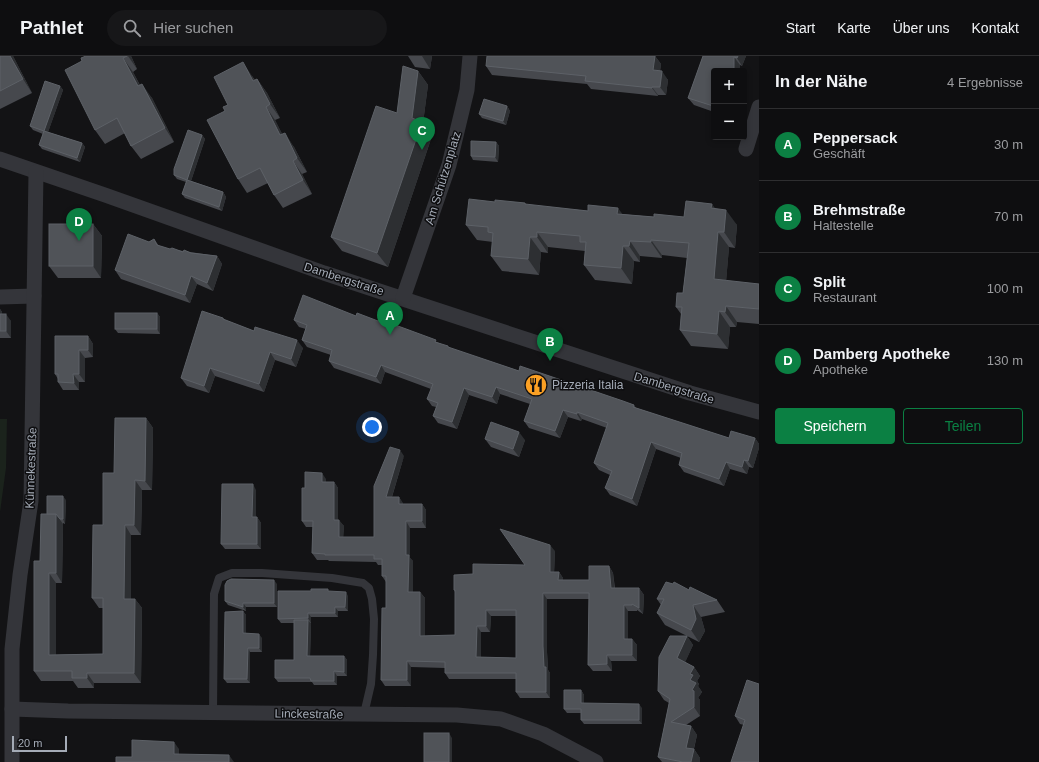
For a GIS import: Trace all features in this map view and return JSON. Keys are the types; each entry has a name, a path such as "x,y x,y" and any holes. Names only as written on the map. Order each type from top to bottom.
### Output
{"street":[{"name":"Am Schützenplatz","path":"403,298 449,165 467,90 470,56"},
{"path":"746,149 759,107"},
{"name":"Dambergstraße","path":"0,159 105,194 324,272 690,394 759,412"},
{"name":"Künnekestraße","path":"12,762 12,649 20,574 31,502 33,462 36,172"},
{"path":"0,297 34,296"},
{"name":"Linckestraße","path":"12,709 213,713 457,715 501,719 543,734 596,762"}],"lane":[{"path":"213,713 214,594 220,578 232,573 262,573 350,580 363,583 369,588 372,599 374,619 373,655 371,684 364,714"}],"shaded area":[{"path":"0,419 7,419 6,468 0,512"}],"building":[{"path":"0,56 10,56 23,79 0,91"},
{"path":"86,56 127,56 123,58 138,86 142,84 165,128 131,146 117,118 95,130 65,70 82,61 81,58"},
{"path":"487,56 655,56 653,70 662,71 660,87 652,88 585,81 586,76 486,66"},
{"path":"703,56 738,56 737,58 734,57 734,68 711,68 711,105 688,98"},
{"path":"243,62 253,81 257,79 270,104 266,107 280,135 285,133 297,158 293,161 303,180 274,195 260,168 238,179 207,120 225,111 223,107 228,105 214,77"},
{"path":"403,66 418,71 412,118 422,122 377,253 331,237 376,106 397,113"},
{"path":"45,81 60,86 44,131 30,126"},
{"path":"484,99 507,106 503,121 479,114"},
{"path":"188,130 202,135 187,180 174,175 174,169"},
{"path":"44,131 82,143 77,158 39,145"},
{"path":"471,141 496,142 495,157 471,156"},
{"path":"187,180 223,192 219,207 182,194"},
{"path":"469,199 525,203 588,211 588,205 618,208 617,214 654,217 654,214 684,217 686,201 712,204 711,208 726,210 724,232 718,232 714,279 759,284 759,309 726,306 725,312 719,311 717,334 680,330 682,307 676,307 677,293 683,293 689,243 651,240 651,242 630,241 629,246 623,246 621,268 584,265 586,242 580,242 580,236 537,232 537,237 530,237 528,259 491,256 493,233 488,232 488,227 466,225"},
{"path":"49,224 93,224 93,266 49,266"},
{"path":"128,234 149,242 154,239 157,245 170,249 172,248 183,252 184,250 191,253 217,256 207,283 191,276 185,295 115,270"},
{"path":"303,295 356,316 357,313 378,321 379,319 436,340 435,342 448,347 519,371 520,366 634,405 633,407 729,438 731,431 755,438 748,461 744,460 742,467 726,462 719,479 679,465 682,453 651,442 632,499 605,488 612,471 594,463 608,423 577,412 577,414 563,410 555,431 524,421 532,399 496,387 492,397 464,388 452,422 433,416 438,403 427,399 433,384 381,365 376,377 329,361 332,350 302,340 307,325 294,320"},
{"path":"202,311 254,331 255,327 297,340 291,359 270,352 259,384 210,368 204,386 181,378"},
{"path":"115,313 157,313 157,329 115,329"},
{"path":"0,314 6,314 6,331 0,331"},
{"path":"55,336 88,336 88,350 79,350 79,374 73,374 74,383 58,382 58,374 55,374"},
{"path":"115,418 146,418 145,481 135,480 134,525 125,525 124,599 135,599 134,673 87,673 87,678 72,678 72,671 34,671 34,561 40,561 41,514 56,514 56,573 49,573 49,655 103,654 103,598 92,598 93,525 103,525 103,473 114,473"},
{"path":"491,422 519,432 513,449 485,439"},
{"path":"390,447 400,450 386,497 399,497 399,504 422,504 422,521 406,521 406,555 409,555 408,592 420,592 420,636 455,635 454,575 473,574 473,564 525,565 500,529 550,545 550,572 559,572 558,580 589,580 589,566 609,566 611,588 639,588 639,608 632,604 624,605 624,639 632,639 632,655 607,655 607,664 588,665 589,593 543,593 543,646 544,667 546,667 546,692 516,692 516,673 445,673 445,662 407,661 407,680 381,680 382,608 386,608 386,576 382,576 382,559 374,559 374,555 325,555 312,553 313,521 302,521 302,488 305,488 305,472 322,473 322,482 334,482 334,520 339,520 339,537 374,537 374,486","holes":["486,610 516,610 516,658 476,657 477,626 486,626"]},
{"path":"222,484 253,484 252,517 257,517 257,544 221,544"},
{"path":"47,496 63,496 63,519 60,519 56,514 47,514"},
{"path":"231,579 274,580 274,603 243,603 243,607 225,601 225,585 227,581"},
{"path":"666,582 673,584 674,582 689,590 690,587 717,600 693,605 696,619 691,630 657,613 664,599 657,599"},
{"path":"311,589 328,589 328,591 346,592 345,607 335,607 335,613 308,613 308,618 278,619 278,591 311,591"},
{"path":"243,611 243,633 259,634 259,648 248,648 247,679 224,679 225,612"},
{"path":"294,620 308,620 307,656 344,656 344,672 334,671 334,681 311,681 310,678 275,678 275,660 294,660"},
{"path":"670,636 687,636 677,658 694,667 690,674 693,675 690,680 696,683 692,690 694,691 694,707 671,722 691,726 686,748 694,749 691,762 658,757 670,699 658,691 659,657"},
{"path":"747,680 759,684 759,762 731,762 745,720 735,716"},
{"path":"564,690 581,690 581,703 639,704 639,720 581,720 581,709 564,709"},
{"path":"424,733 449,733 449,762 424,762"},
{"path":"132,740 174,742 174,754 229,755 229,762 116,762 116,757 132,757"}],"place":[{"name":"Split","path":"422,150"},
{"name":"Damberg Apotheke","path":"79,241"},
{"name":"Peppersack","path":"390,335"},
{"name":"Brehmstraße","path":"550,361"},
{"name":"Pizzeria Italia","path":"536,385"}]}
